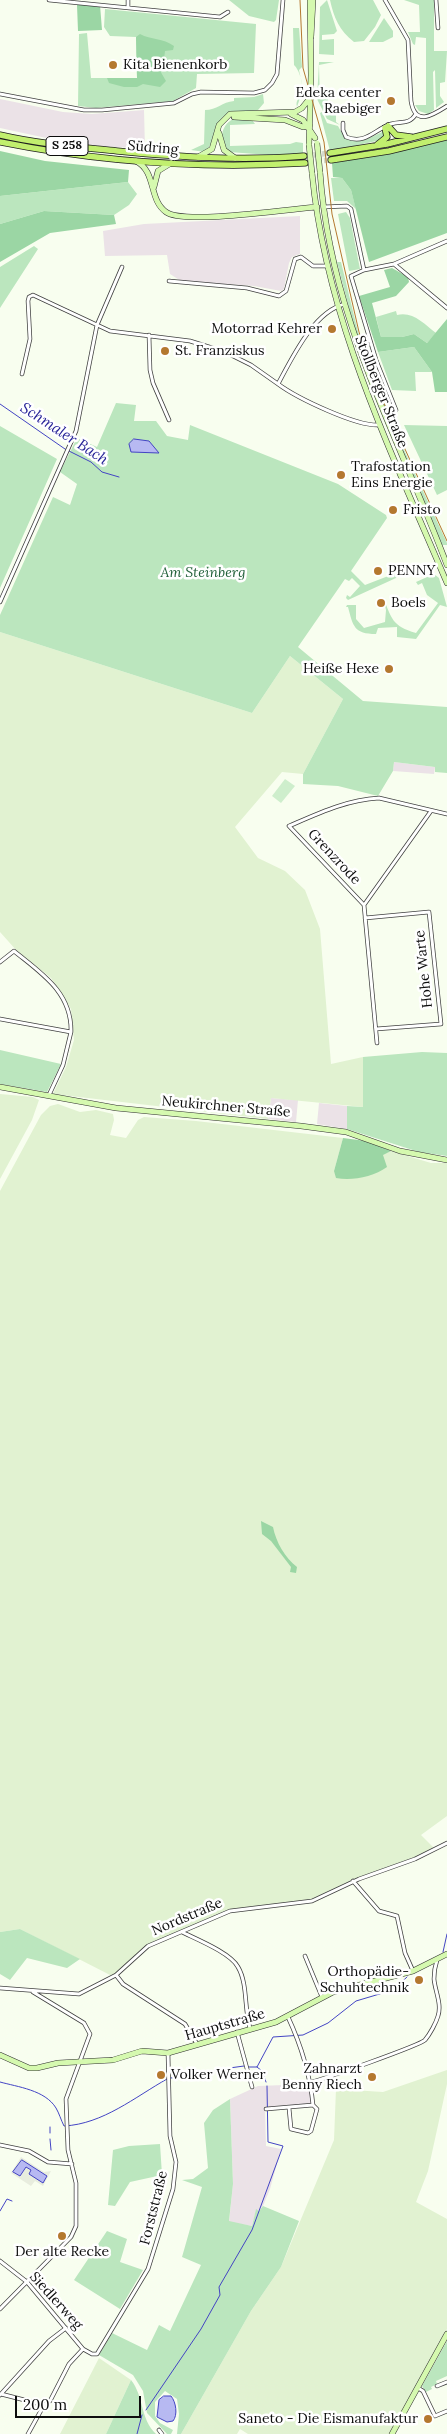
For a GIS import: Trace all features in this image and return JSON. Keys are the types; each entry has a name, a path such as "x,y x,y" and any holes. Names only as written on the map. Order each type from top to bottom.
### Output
{"main road":[{"name":"Stollberger Straße","path":"312,0 309,143 315,207 327,266 354,360 447,583"},
{"path":"197,158 212,148 219,125 230,114 298,111 310,98"},
{"path":"286,113 310,124"},
{"path":"238,159 224,150 220,141 219,130 228,119 240,116 285,120 297,125 304,131 309,143"},
{"name":"Stollberger Straße","path":"310,124 316,141 322,207 352,330 384,417 447,563"},
{"path":"297,125 310,124"},
{"path":"386,127 396,135 418,137"},
{"path":"370,147 387,137 386,127"},
{"path":"447,130 331,157 389,151 447,137"},
{"name":"Südring","path":"0,135 48,144 197,158 304,159 245,166 172,163 47,151 0,142"},
{"path":"134,160 146,168 165,212 173,216 198,217 322,207"},
{"path":"155,192 155,177 158,171 172,163"},
{"path":"439,564 447,563"},
{"name":"Neukirchner Straße","path":"0,1087 116,1108 346,1132 423,1157 447,1160"},
{"name":"Hauptstraße","path":"0,2055 29,2068 68,2062 113,2060 142,2051 168,2053 288,2017 322,1997 413,1971 447,1954"},
{"path":"392,2434 447,2334"}],"street":[{"path":"49,0 220,17 228,12"},
{"path":"128,0 128,7"},
{"path":"0,94 84,110 102,110 174,103 192,94 201,92 260,92 269,87 277,74 283,0"},
{"path":"385,0 408,40 411,101 416,114 420,117 431,116 447,106"},
{"path":"436,0 438,28"},
{"path":"343,123 344,134 350,138 365,138 386,127 409,122 416,114"},
{"path":"322,207 347,206 351,209 364,270 394,264 447,241"},
{"path":"169,281 187,284 237,286 279,296 286,290 295,259 301,257 313,266 327,266"},
{"path":"394,264 447,308"},
{"path":"0,602 76,431 98,325 122,267"},
{"name":"Stollberger Straße","path":"364,270 353,274 351,278 376,360 396,410"},
{"path":"22,374 30,338 27,316 28,301 31,296 98,325 125,334 149,335 190,341 225,352 250,365 305,402 340,415 380,425"},
{"path":"278,384 299,344 332,308 345,304"},
{"path":"149,335 150,370 153,383 169,420"},
{"name":"Grenzrode","path":"364,905 289,826 340,804 379,798 430,811"},
{"path":"377,1044 364,905 430,811 447,814"},
{"name":"Hohe Warte","path":"365,918 429,912 441,1024 376,1029"},
{"path":"0,962 14,951 49,980 66,1002 70,1018 70,1032 63,1065 48,1096"},
{"path":"0,1019 70,1032"},
{"name":"Nordstraße","path":"0,1988 79,1994 116,1975 148,1946 230,1911 312,1901 353,1882 415,1859 447,1843"},
{"path":"353,1882 379,1910 397,1916 405,1953 413,1971"},
{"path":"182,1932 225,1955 237,1965 250,2028"},
{"path":"305,1956 322,1997"},
{"path":"310,2082 333,2077 425,2039 440,2010 434,1976 437,1959"},
{"path":"116,1975 123,1984 185,2024 197,2044"},
{"path":"0,2309 74,2232 77,2214 76,2183 68,2150 66,2099 89,2038 87,2026 30,1990"},
{"path":"288,2017 297,2037 310,2082 313,2105 317,2109 310,2132 291,2129 288,2108"},
{"path":"237,2032 252,2087"},
{"name":"Forststraße","path":"97,2354 148,2269 173,2189 176,2162 170,2136 168,2053"},
{"path":"268,2109 313,2105"},
{"path":"0,2144 29,2151 48,2162 72,2164"},
{"name":"Siedlerweg","path":"0,2261 27,2282 83,2349 92,2354 97,2354"},
{"path":"44,2405 1,2394 49,2341 66,2328"},
{"path":"28,2434 44,2405 48,2404 69,2364 83,2349"},
{"path":"436,2386 447,2382"},
{"path":"418,2388 423,2391 435,2416 447,2411"},
{"path":"159,2430 162,2434"}],"shaded area":[{"path":"0,99 63,112 92,114 144,110 145,149 74,144 0,128"},
{"path":"300,216 300,254 292,257 284,289 281,291 254,286 181,281 170,274 167,255 105,256 103,231 144,224"},
{"path":"394,762 435,767 434,774 393,771"},
{"path":"271,1098 298,1100 296,1122 268,1119"},
{"path":"319,1103 347,1106 347,1129 317,1124"},
{"path":"310,2084 311,2103 265,2109 266,2146 281,2149 270,2189 263,2206 258,2211 256,2210 252,2226 229,2222 233,2184 230,2099 258,2086"},
{"path":"21,2157 44,2172 51,2171 43,2186 35,2181 31,2186 11,2173"}],"green space":[{"path":"229,0 279,0 276,20 274,22 249,16"},
{"path":"327,0 337,31 334,34 322,35 322,40 334,39 334,55 319,54 320,7"},
{"path":"330,0 373,0 381,15 375,27 364,41 354,42 344,33 335,18"},
{"path":"404,0 434,0 434,51 447,51 445,82 440,83 440,96 444,102 436,108 435,70 433,72 434,110 428,114 419,111 415,105 426,105 426,38 416,37 415,45 413,44 408,32 420,32 419,5"},
{"path":"77,5 100,5 102,30 78,31"},
{"path":"105,9 256,24 254,73 197,74 196,88 173,101 96,108 78,106 79,34 87,33 91,78 137,78 136,37 110,36 104,27"},
{"path":"384,18 393,31 393,37 383,42 369,42"},
{"path":"293,28 299,28 302,67 299,70 300,77 294,65"},
{"path":"140,34 174,46 173,50 165,51 163,67 159,69 166,81 160,87 143,84 137,87 124,87 109,83 107,78 137,78 136,37"},
{"path":"319,62 334,62 319,65 320,99 328,99 329,111 336,111 336,122 340,125 327,119 317,99"},
{"path":"263,94 264,103 258,110 234,113 222,118 209,148 205,152 191,150 204,144 205,110 234,101 234,98 254,97"},
{"path":"322,112 327,123 338,126 347,138 353,141 364,140 384,131 388,133 381,140 330,151 320,113"},
{"path":"233,119 252,120 255,124 230,125 230,146 290,144 296,142 303,143 303,154 283,156 229,152 223,144 222,135 225,126"},
{"path":"447,140 447,233 369,262 351,190 342,178 333,177 332,163 390,153"},
{"path":"0,151 45,161 129,170 128,182 0,196"},
{"path":"331,178 342,178 351,190 356,209 347,201 334,201"},
{"path":"128,182 137,194 129,205 114,215 44,211 0,224 0,196"},
{"path":"44,211 114,215 116,224 50,233 0,262 0,224"},
{"path":"346,212 350,218 360,269 349,271 338,214"},
{"path":"34,246 38,249 0,308 0,267"},
{"path":"337,262 341,262 358,332 392,422 390,424 353,324"},
{"path":"392,268 408,277 409,282 396,296 372,303 381,337 402,337 414,334 427,343 447,319 447,392 435,392 432,372 414,347 378,352 359,296 390,287 384,270"},
{"path":"396,311 397,315 403,314 418,319 436,333 427,343 414,334 402,337 381,337 376,317"},
{"path":"414,347 432,372 415,372 416,391 392,390 378,352"},
{"name":"Am Steinberg","path":"116,403 136,405 134,421 156,421 167,436 188,440 190,425 338,484 386,515 387,518 351,571 365,585 396,573 395,567 398,572 396,578 348,600 346,598 347,595 350,597 360,586 352,578 349,581 345,579 298,647 363,701 447,707 447,773 435,772 435,767 394,762 393,771 378,796 338,786 303,784 303,774 343,699 290,656 252,713 0,632 0,615 53,497 70,505 77,484 60,472 77,438 97,447"},
{"path":"404,425 447,426 447,490 437,495"},
{"path":"0,426 57,459 0,588"},
{"path":"393,426 447,545 442,545 391,427"},
{"path":"434,574 439,578 447,607 440,605 416,639 397,637 397,627 378,628 376,634 369,634 359,630 353,624 348,607 346,607 347,605 356,605 356,619 364,628 385,622 386,610 383,597 394,621 402,628 416,633 438,603 427,595 422,583 418,585 416,582"},
{"path":"0,632 252,713 290,656 343,699 303,774 282,772 235,827 258,858 285,871 305,890 320,929 331,1064 363,1057 363,1107 271,1098 268,1119 53,1094 66,1067 74,1040 71,1009 51,978 17,951 0,932"},
{"path":"285,779 295,786 281,803 272,796"},
{"path":"0,1050 61,1064 47,1092 0,1084"},
{"path":"422,1052 447,1053 447,1156 419,1152 347,1129 347,1106 363,1107 363,1057"},
{"path":"0,1094 33,1097 39,1100 32,1120 0,1179"},
{"path":"58,1104 80,1112 96,1110 113,1114 114,1120 110,1135 126,1138 138,1120 144,1117 343,1138 334,1171 391,1151 431,1163 447,1163 447,1816 421,1835 434,1848 412,1859 358,1878 311,1900 230,1911 151,1946 134,1958 114,1977 20,1929 0,1932 0,1191 41,1115 50,1106"},
{"path":"343,1138 366,1141 391,1151 383,1155 387,1167 362,1177 336,1178 334,1171"},
{"path":"261,1521 273,1527 282,1549 297,1567 296,1573 290,1572 291,1567 271,1541 262,1534"},
{"path":"20,1929 80,1959 67,1968 27,1958 10,1980 0,1974 0,1932"},
{"path":"447,2070 447,2084 428,2171 416,2202 447,2219 447,2329 389,2434 248,2434 240,2429 237,2434 181,2434 251,2311 281,2267 334,2140 336,2089 383,2092"},
{"path":"230,2099 233,2184 229,2221 252,2226 256,2209 259,2211 263,2206 299,2221 281,2267 251,2311 181,2434 177,2434 179,2414 177,2399 165,2391 155,2402 155,2416 160,2423 173,2430 171,2434 167,2434 147,2413 143,2391 133,2375 99,2355 112,2333 147,2350 159,2325 170,2331 201,2265 182,2257 202,2187 182,2180 193,2179 208,2168 204,2123 213,2110"},
{"path":"160,2144 162,2175 130,2182 115,2206 108,2205 113,2150 129,2146"},
{"path":"107,2231 127,2239 120,2262 143,2270 120,2309 74,2280"},
{"path":"447,2341 447,2376 436,2381 437,2384 426,2392 422,2386"},
{"path":"99,2358 131,2380 106,2434 60,2434"},
{"path":"131,2380 138,2393 144,2415 156,2434 106,2434"}],"water":[{"path":"134,439 149,441 159,453 131,452 129,444"},
{"path":"22,2160 47,2176 43,2183 29,2174 31,2170 26,2167 20,2176 13,2172"},
{"path":"164,2396 171,2396 174,2402 176,2412 173,2421 167,2422 157,2417 159,2400"}],"waterway":[{"name":"Schmaler Bach","path":"0,404 65,449 91,462 102,472 119,477"},
{"path":"443,1952 447,1934"},
{"path":"248,2067 257,2067 273,2037 303,2035 328,2023 356,2001 393,1990 407,1977"},
{"path":"215,2070 244,2066"},
{"path":"257,2067 262,2071 266,2082"},
{"path":"171,2078 207,2072"},
{"path":"0,2082 31,2090 45,2097 56,2108 64,2126 78,2124 105,2115 167,2079"},
{"path":"146,2410 201,2329 220,2295 219,2287 252,2230 283,2146 268,2142 267,2086"},
{"path":"50,2127 50,2133"},
{"path":"50,2139 51,2150"},
{"path":"0,2211 7,2199 12,2201"},
{"path":"137,2434 142,2415"}],"tunnel":[{"path":"305,156 330,153"},
{"path":"307,162 331,160"}],"tram line":[{"path":"300,0 303,68 324,142 332,214 359,332 383,401 447,541"}],"place":[{"name":"Kita Bienenkorb","path":"113,65"},
{"name":"Edeka center Raebiger","path":"391,101"},
{"name":"Motorrad Kehrer","path":"332,329"},
{"name":"St. Franziskus","path":"165,351"},
{"name":"Trafostation Eins Energie","path":"341,475"},
{"name":"Fristo","path":"393,510"},
{"name":"PENNY","path":"378,571"},
{"name":"Boels","path":"381,603"},
{"name":"Heiße Hexe","path":"389,669"},
{"name":"Orthopädie- Schuhtechnik","path":"419,1980"},
{"name":"Volker Werner","path":"161,2075"},
{"name":"Zahnarzt Benny Riech","path":"372,2077"},
{"name":"Der alte Recke","path":"62,2236"},
{"name":"Saneto - Die Eismanufaktur","path":"428,2419"}]}
